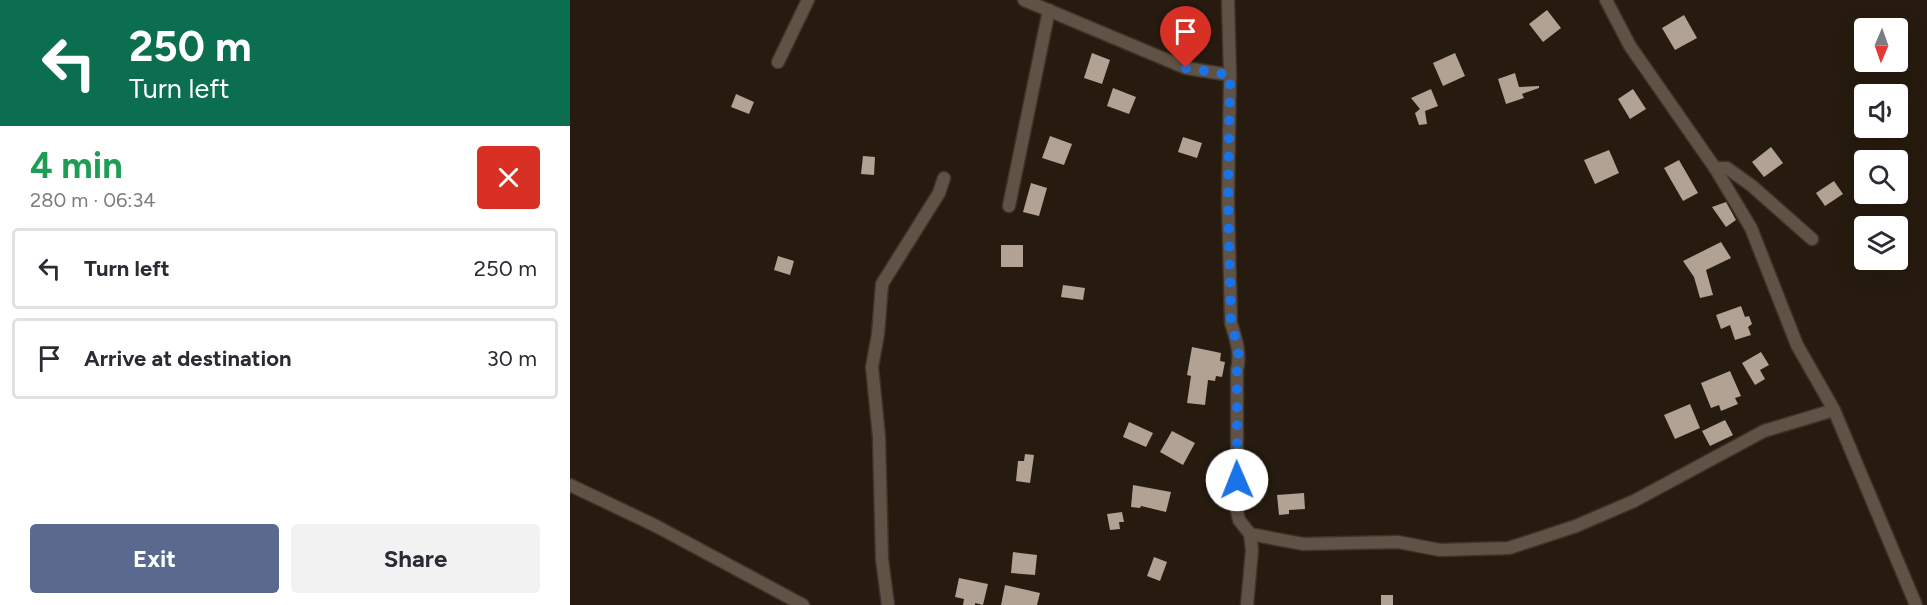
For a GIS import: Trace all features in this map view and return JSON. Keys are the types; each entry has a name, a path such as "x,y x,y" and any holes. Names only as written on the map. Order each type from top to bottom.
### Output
{"street":[{"path":"778,62 808,0"},
{"path":"1024,0 1186,68 1230,75"},
{"path":"1228,0 1230,75 1228,200 1231,324 1237,341 1239,361 1237,370 1237,511 1239,520 1250,534 1252,550 1247,605"},
{"path":"1606,0 1630,46 1715,168 1751,228 1797,345 1834,410 1916,605"},
{"path":"1009,206 1049,10"},
{"path":"1715,168 1727,168 1752,186 1812,239"},
{"path":"888,605 882,559 879,437 872,367 878,334 882,284 939,193 944,178"},
{"path":"1250,534 1303,544 1398,542 1440,550 1509,548 1576,526 1634,501 1764,431 1834,410"},
{"path":"570,485 656,526 803,605"}],"building":[{"path":"1547,10 1561,28 1543,42 1529,24"},
{"path":"1684,15 1697,38 1675,50 1662,28"},
{"path":"1092,53 1110,60 1102,84 1084,78"},
{"path":"1455,53 1465,76 1443,86 1433,63"},
{"path":"1515,73 1519,87 1539,86 1539,88 1522,94 1524,98 1506,104 1498,79"},
{"path":"1113,88 1136,97 1129,114 1107,106"},
{"path":"1431,89 1438,106 1425,111 1427,124 1419,125 1415,113 1420,109 1411,98"},
{"path":"1633,89 1646,109 1630,119 1618,99"},
{"path":"736,94 754,102 749,114 731,107"},
{"path":"1050,136 1072,144 1064,165 1042,158"},
{"path":"1183,137 1202,143 1197,158 1178,152"},
{"path":"1771,147 1783,163 1764,177 1752,162"},
{"path":"1609,150 1619,173 1595,184 1584,160"},
{"path":"863,156 875,157 874,175 861,174"},
{"path":"1679,160 1698,193 1683,201 1664,168"},
{"path":"1834,181 1843,194 1825,206 1816,193"},
{"path":"1031,183 1047,188 1039,216 1023,212"},
{"path":"1726,202 1736,220 1726,227 1712,207"},
{"path":"1721,242 1731,258 1706,270 1713,295 1700,298 1694,277 1683,261"},
{"path":"1001,245 1023,245 1023,267 1001,267"},
{"path":"778,256 794,261 790,275 774,270"},
{"path":"1063,285 1085,288 1083,300 1061,297"},
{"path":"1741,306 1745,317 1749,316 1752,324 1748,327 1751,335 1735,340 1730,325 1721,329 1716,315"},
{"path":"1192,347 1221,353 1220,361 1225,362 1222,377 1216,376 1215,381 1208,380 1205,405 1187,403 1191,376 1187,375"},
{"path":"1761,352 1769,365 1760,370 1765,379 1755,385 1742,363"},
{"path":"1730,371 1741,396 1735,398 1738,404 1721,411 1719,405 1711,408 1701,383"},
{"path":"1690,404 1700,428 1675,439 1664,415"},
{"path":"1725,420 1733,435 1710,446 1702,431"},
{"path":"1129,422 1153,433 1146,447 1123,437"},
{"path":"1172,431 1195,443 1183,465 1160,452"},
{"path":"1025,454 1034,455 1030,483 1016,481 1018,461 1024,461"},
{"path":"1133,485 1171,492 1166,512 1141,506 1140,508 1131,507"},
{"path":"1304,493 1305,509 1289,510 1289,514 1279,515 1277,495"},
{"path":"1122,512 1124,522 1119,522 1120,529 1110,530 1107,514"},
{"path":"1013,552 1037,555 1035,575 1011,573"},
{"path":"1154,557 1167,562 1160,581 1147,576"},
{"path":"959,578 988,584 983,605 975,603 975,605 963,605 964,599 955,597"},
{"path":"1005,585 1040,593 1037,605 1001,605"},
{"path":"1381,595 1393,595 1393,605 1381,605"}],"route":[{"path":"1186,68 1230,75 1228,200 1231,324 1237,341 1239,361 1237,370 1237,480"}]}
